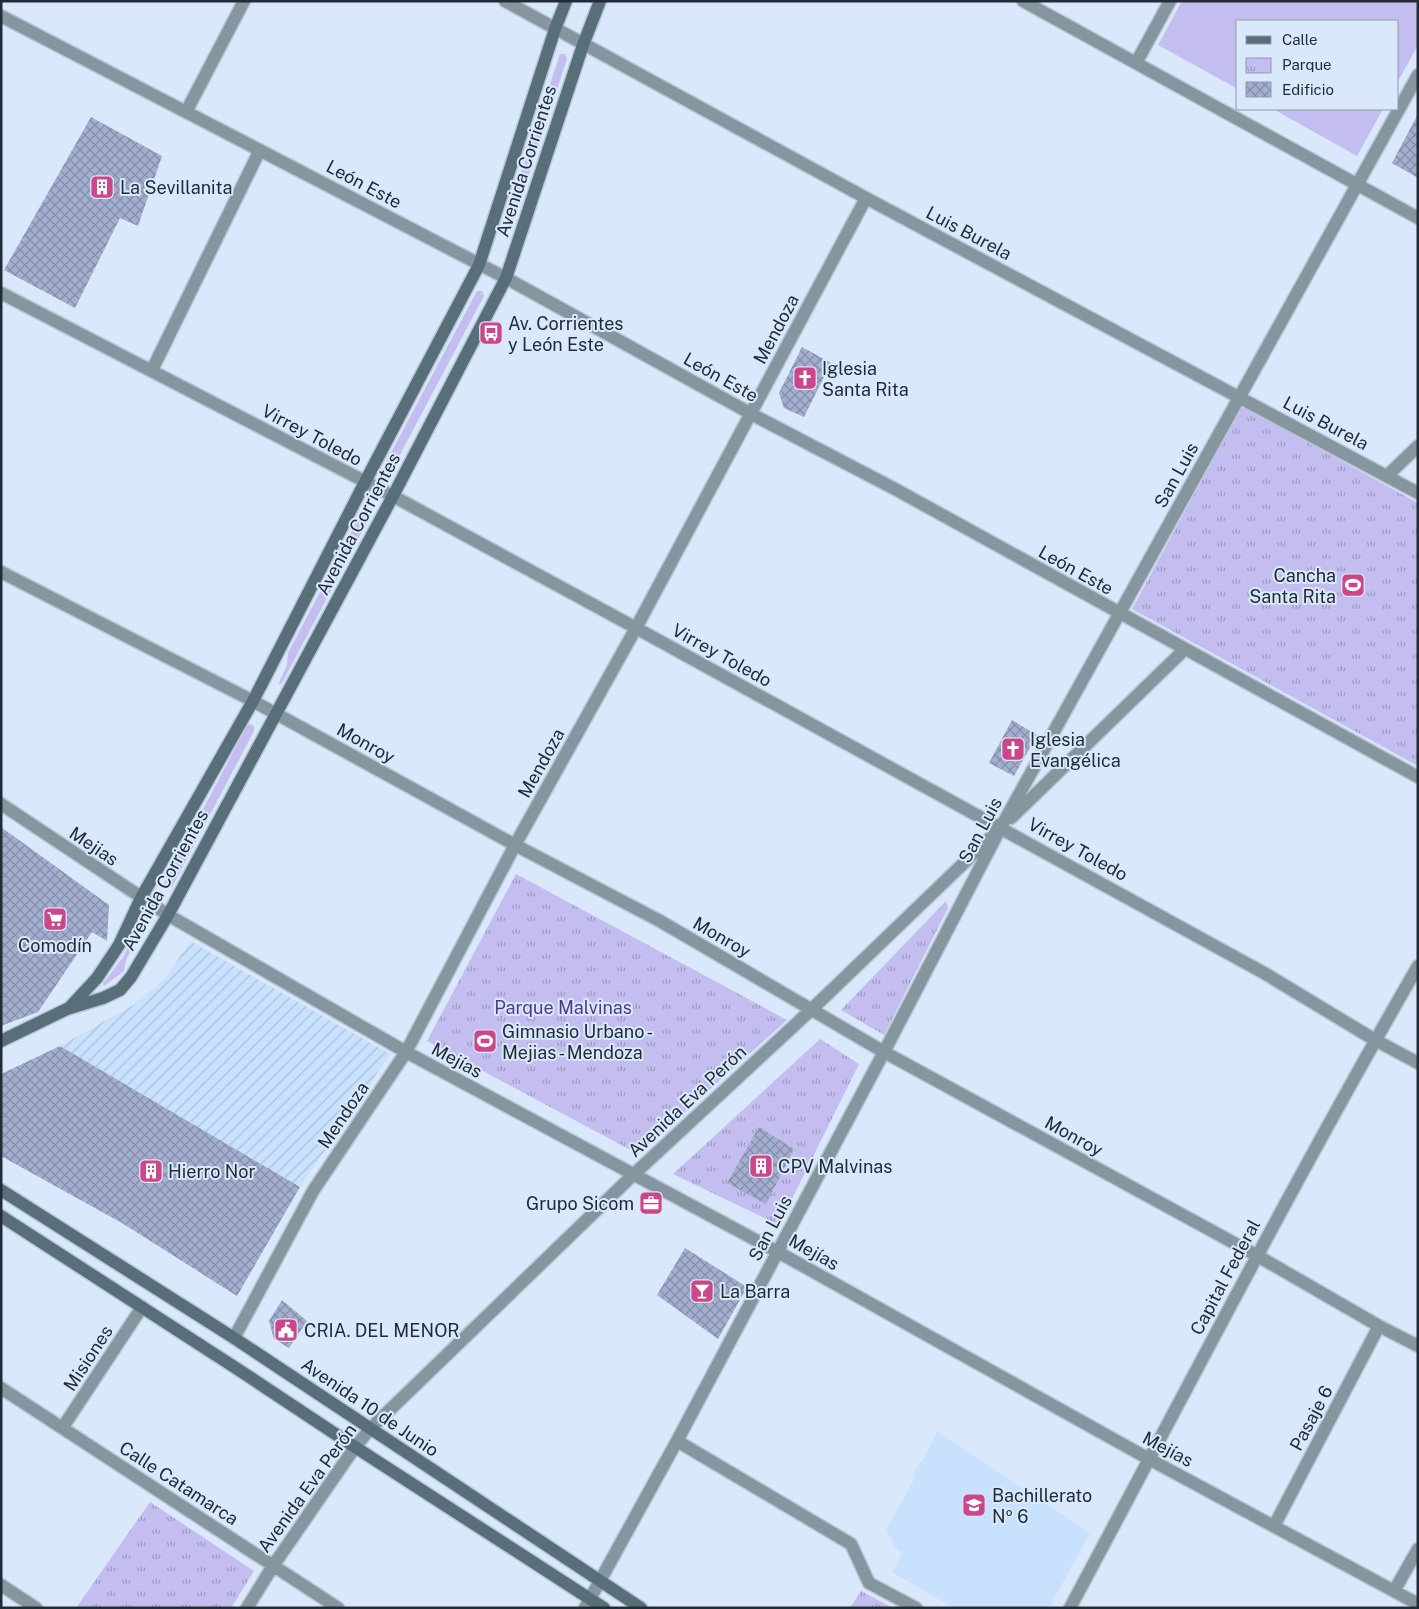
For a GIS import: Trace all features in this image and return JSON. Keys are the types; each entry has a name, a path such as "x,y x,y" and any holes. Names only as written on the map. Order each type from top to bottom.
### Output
{"street":[{"path":"186,112 244,1"},
{"name":"Luis Burela","path":"505,1 866,198 1418,492"},
{"name":"Avenida Corrientes","path":"67,1010 97,978 119,945 141,898 253,701 479,265 555,29 566,1"},
{"name":"Avenida Corrientes","path":"1,1041 67,1010 120,990 131,977 168,915 393,496 506,278 583,44 600,1"},
{"path":"1023,1 1418,218"},
{"path":"1136,63 1170,1"},
{"name":"León Este","path":"1,16 506,278 1418,777"},
{"name":"San Luis","path":"588,1603 778,1252 1001,827 1418,76"},
{"path":"152,370 260,150"},
{"name":"Mendoza","path":"234,1338 313,1192 406,1052 515,845 636,628 866,198"},
{"name":"Virrey Toledo","path":"1,293 393,496 636,628 1264,972 1375,1040 1418,1063"},
{"path":"1388,476 1418,446"},
{"name":"Monroy","path":"1,572 253,701 515,845 660,921 884,1052 1256,1255 1379,1326 1418,1346"},
{"name":"Avenida Eva Perón","path":"247,1608 273,1566 354,1447 370,1429 633,1175 811,1010 1185,649"},
{"name":"Mejias","path":"1,804 168,915"},
{"name":"Mejías","path":"168,915 406,1052 778,1252 1150,1459 1418,1604"},
{"name":"Capital Federal","path":"1070,1608 1256,1255 1418,966"},
{"name":"Avenida 10 de Junio","path":"1,1190 234,1338 641,1608"},
{"path":"1,1216 142,1307 588,1603 604,1608"},
{"name":"Misiones","path":"63,1428 142,1307"},
{"name":"Pasaje 6","path":"1274,1526 1379,1326"},
{"name":"Calle Catamarca","path":"1,1388 338,1608"},
{"path":"677,1441 851,1544 869,1583 916,1608"},
{"path":"1394,1591 1418,1549"},
{"path":"1,1585 36,1608"}],"shaded area":[{"path":"190,941 390,1054 300,1187 60,1046 133,1005 165,979"},
{"name":"Bachillerato Nº 6","path":"937,1431 1090,1533 1049,1608 954,1608 892,1572 902,1553 895,1547 886,1529 913,1482 915,1470 925,1457"}],"green space":[{"path":"1182,1 1418,1 1418,45 1399,79 1399,20 1236,20 1236,88 1158,45"},
{"path":"560,54 565,54 567,59 515,216 512,220 509,219 507,214"},
{"path":"1275,110 1382,110 1357,156"},
{"path":"477,291 482,291 484,296 395,464 392,467 388,467 386,462"},
{"path":"1242,406 1418,503 1418,766 1132,609"},
{"path":"366,508 371,510 371,515 282,683 278,685 287,665 288,653 363,510"},
{"path":"250,724 254,726 254,731 172,887 166,888 164,883 247,726"},
{"name":"Parque Malvinas","path":"516,874 787,1020 638,1154 427,1041"},
{"path":"946,901 948,908 884,1035 841,1010"},
{"path":"139,926 142,928 126,960 124,971 104,986 103,984 123,957"},
{"path":"820,1039 859,1064 779,1225 673,1174"},
{"path":"150,1502 254,1571 231,1608 76,1608"},
{"path":"861,1591 893,1608 850,1608"}],"building":[{"path":"1418,114 1418,178 1392,163"},
{"name":"La Sevillanita","path":"91,117 162,156 138,226 120,218 75,308 4,270"},
{"name":"Iglesia Santa Rita","path":"802,347 831,363 804,417 784,408 779,393"},
{"name":"Iglesia Evangélica","path":"1012,720 1037,735 1014,776 989,763"},
{"name":"Comodín","path":"1,827 109,905 107,941 92,932 38,1012 1,1026"},
{"name":"Hierro Nor","path":"60,1046 300,1187 237,1296 122,1223 1,1156 1,1074"},
{"name":"CPV Malvinas","path":"759,1127 794,1149 766,1204 727,1183"},
{"name":"La Barra","path":"685,1248 747,1287 718,1339 657,1295"},
{"name":"CRIA. DEL MENOR","path":"282,1300 307,1321 289,1348 274,1339 269,1321"}],"place":[{"name":"La Sevillanita","path":"102,187"},
{"name":"Av. Corrientes y León Este","path":"491,333"},
{"name":"Iglesia Santa Rita","path":"805,378"},
{"name":"Cancha Santa Rita","path":"1353,585"},
{"name":"Iglesia Evangélica","path":"1013,749"},
{"name":"Comodín","path":"55,919"},
{"name":"Gimnasio Urbano - Mejias - Mendoza","path":"485,1041"},
{"name":"CPV Malvinas","path":"761,1166"},
{"name":"Hierro Nor","path":"151,1171"},
{"name":"Grupo Sicom","path":"651,1203"},
{"name":"La Barra","path":"702,1291"},
{"name":"CRIA. DEL MENOR","path":"286,1330"},
{"name":"Bachillerato Nº 6","path":"974,1505"}]}
